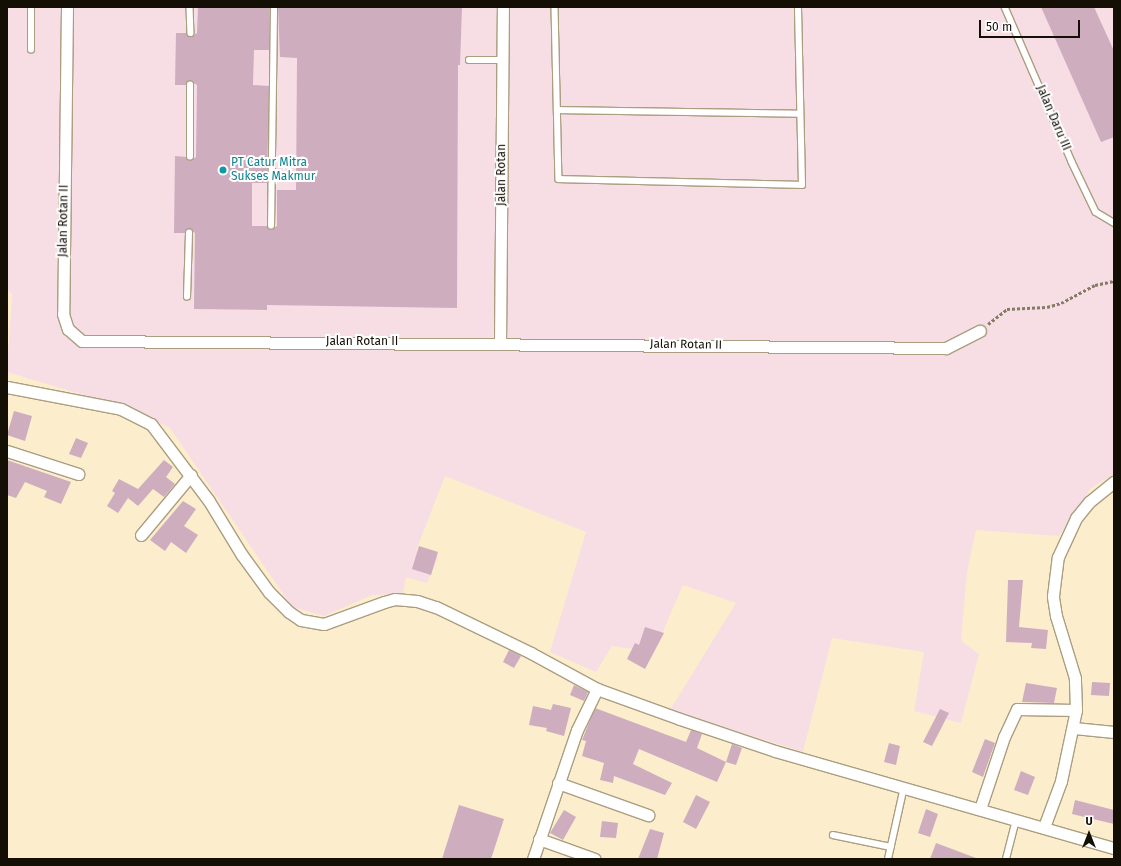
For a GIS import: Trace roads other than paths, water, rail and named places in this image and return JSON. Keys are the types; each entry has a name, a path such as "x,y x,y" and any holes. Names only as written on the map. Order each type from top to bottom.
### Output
{"street":[{"name":"Jalan Rotan II","path":"67,7 63,314 68,330 82,341 500,343 946,348 980,331"},
{"name":"Jalan Rotan","path":"500,343 503,7"},
{"path":"7,388 121,409 138,416 159,432 191,475 269,592 289,612 301,620 324,624 395,599 417,601 436,607 531,653 597,689 768,749 1114,848"},
{"path":"7,451 78,474"},
{"path":"141,535 191,475"},
{"path":"1044,827 1061,781 1074,728 1076,710 1075,678 1056,616 1054,596 1058,557 1076,518 1089,502 1114,482"},
{"path":"533,859 577,730 597,689"},
{"path":"980,809 1004,737 1016,709 1076,710"},
{"path":"1074,728 1114,732"},
{"path":"558,783 648,816"},
{"path":"539,839 595,859"}],"lane":[{"path":"31,50 32,7"},
{"path":"190,7 191,33"},
{"path":"271,226 274,7"},
{"path":"555,7 556,110 559,179 802,185 799,114 798,7"},
{"name":"Jalan Daru III","path":"1005,7 1072,162 1096,212 1112,223"},
{"path":"469,60 502,60"},
{"path":"190,85 190,157"},
{"path":"556,110 799,114"},
{"path":"188,298 190,233"},
{"path":"888,859 904,787"},
{"path":"1006,859 1016,820"},
{"path":"833,834 891,847"}],"place":[{"name":"PT Catur Mitra Sukses Makmur","path":"223,170"}]}
